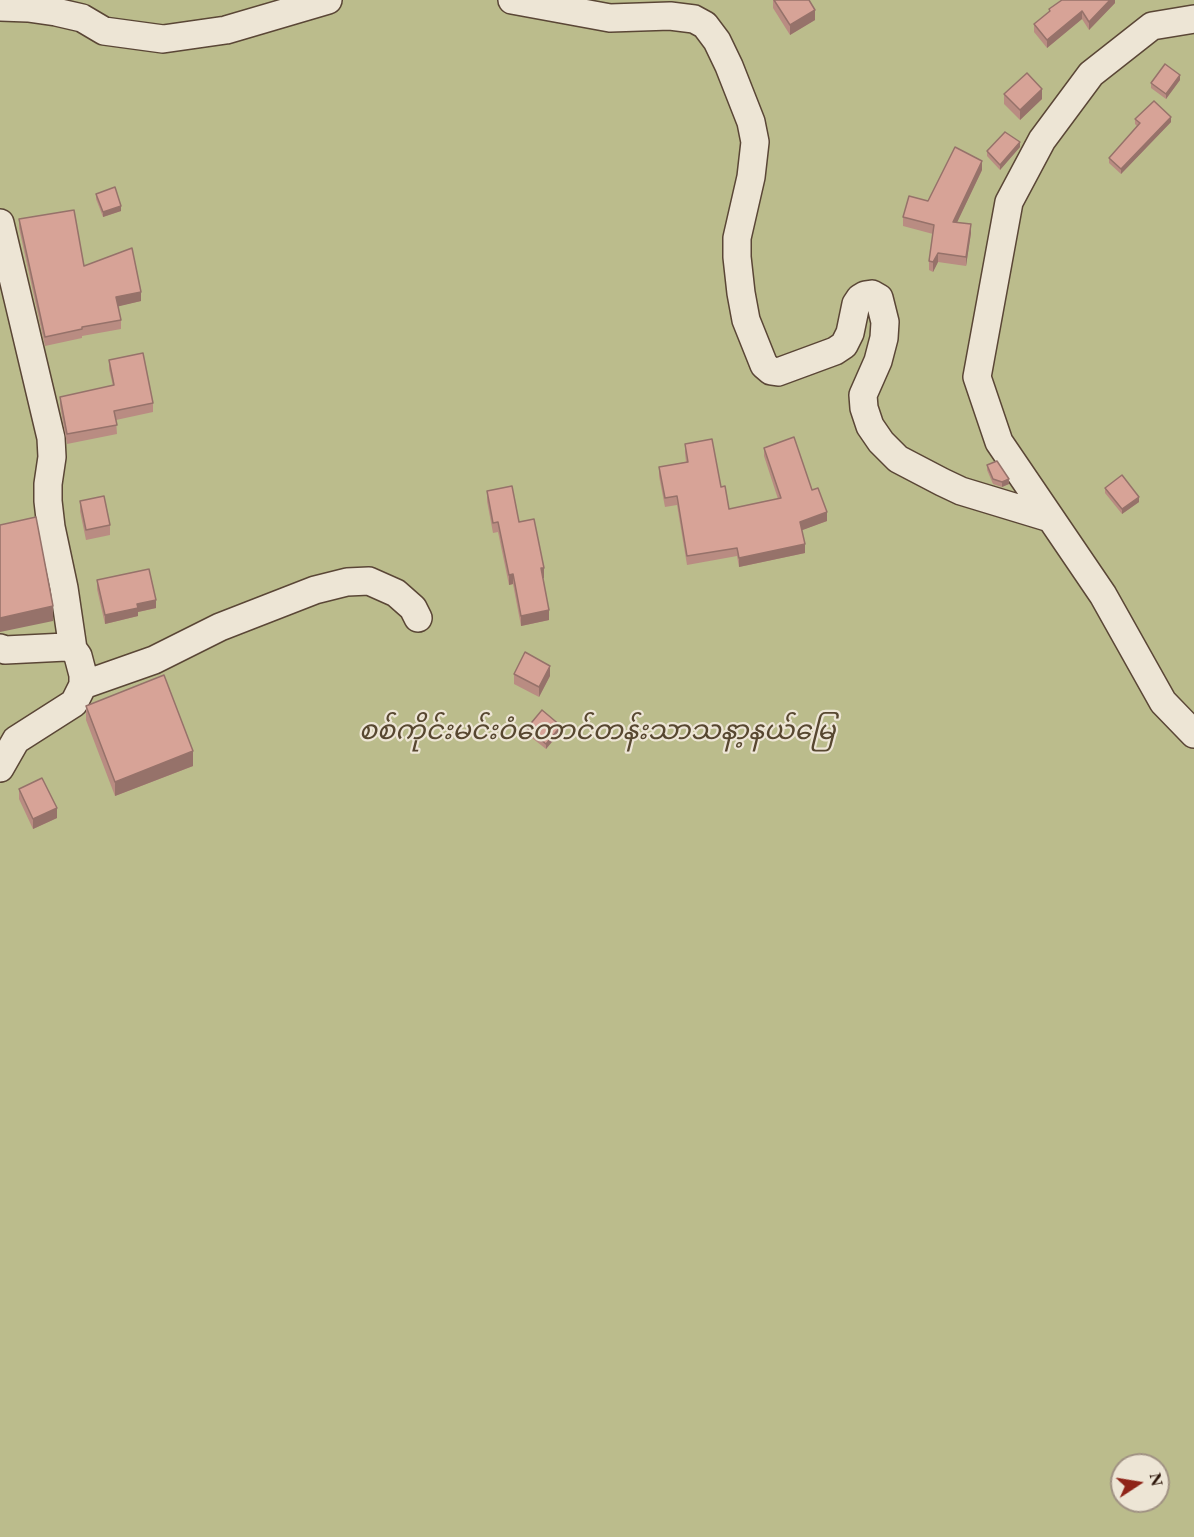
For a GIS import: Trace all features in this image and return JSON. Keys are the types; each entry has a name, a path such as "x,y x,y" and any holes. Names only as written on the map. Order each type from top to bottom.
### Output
{"street":[{"path":"0,7 56,12 82,18 104,31 163,39 226,30 328,0"},
{"path":"512,0 610,18 670,16 694,19 705,25 717,41 729,66 751,122 755,142 751,177 737,238 737,257 746,320 764,365 771,371 778,372 835,351 844,345 850,333 856,304 860,298 872,294 879,298 885,322 884,338 878,362 863,395 864,408 870,426 881,442 898,459 942,482 1050,518"},
{"path":"1194,19 1152,26 1091,74 1042,140 1009,202 977,377 999,442 1103,595 1163,702 1194,734"},
{"path":"0,223 51,438 52,457 48,484 51,527 64,588 73,649 78,656 83,675 83,685 74,703 16,740 0,768"},
{"path":"83,685 154,660 220,627 304,594 347,582 369,581 396,593 413,608 417,618"},
{"path":"0,648 5,650 66,647 73,649"}],"green space":[{"name":"စစ်ကိုင်းမင်းဝံတောင်တန်းသာသနာ့နယ်မြေ","path":"0,0 1194,0 1194,1537 0,1537"}],"building":[{"path":"774,0 809,0 815,10 790,25"},
{"path":"1062,0 1110,0 1089,22 1082,11 1047,40 1034,24"},
{"path":"1165,64 1180,75 1166,94 1151,83"},
{"path":"1027,73 1042,89 1020,110 1004,94"},
{"path":"1154,101 1171,117 1121,169 1109,158 1140,123 1135,119"},
{"path":"1005,132 1020,142 1000,165 987,151"},
{"path":"955,147 982,161 953,222 971,224 966,257 938,253 933,262 929,261 934,225 903,217 909,196 928,201"},
{"path":"115,187 121,206 103,212 96,194"},
{"path":"74,210 84,266 132,248 141,292 116,297 121,320 45,337 19,219"},
{"path":"143,353 153,403 114,411 117,425 67,434 60,397 114,385 109,360"},
{"path":"794,437 812,490 818,488 827,512 800,522 805,544 739,558 737,548 687,556 677,496 665,498 659,467 688,462 685,444 712,439 721,487 725,486 729,509 781,498 764,448"},
{"path":"997,461 1009,479 1002,482 993,479 987,465"},
{"path":"1122,475 1139,497 1122,509 1105,488"},
{"path":"512,486 519,522 534,519 544,568 541,568 549,610 521,616 513,574 509,575 498,522 493,523 487,491"},
{"path":"104,496 110,525 86,530 80,501"},
{"path":"36,517 53,606 0,618 0,525"},
{"path":"149,569 156,600 137,604 138,608 105,615 97,580"},
{"path":"525,652 550,666 539,687 514,674"},
{"path":"164,675 193,751 115,782 86,706"},
{"path":"542,710 561,726 546,744 527,728"},
{"path":"42,778 57,808 33,819 19,789"}]}
